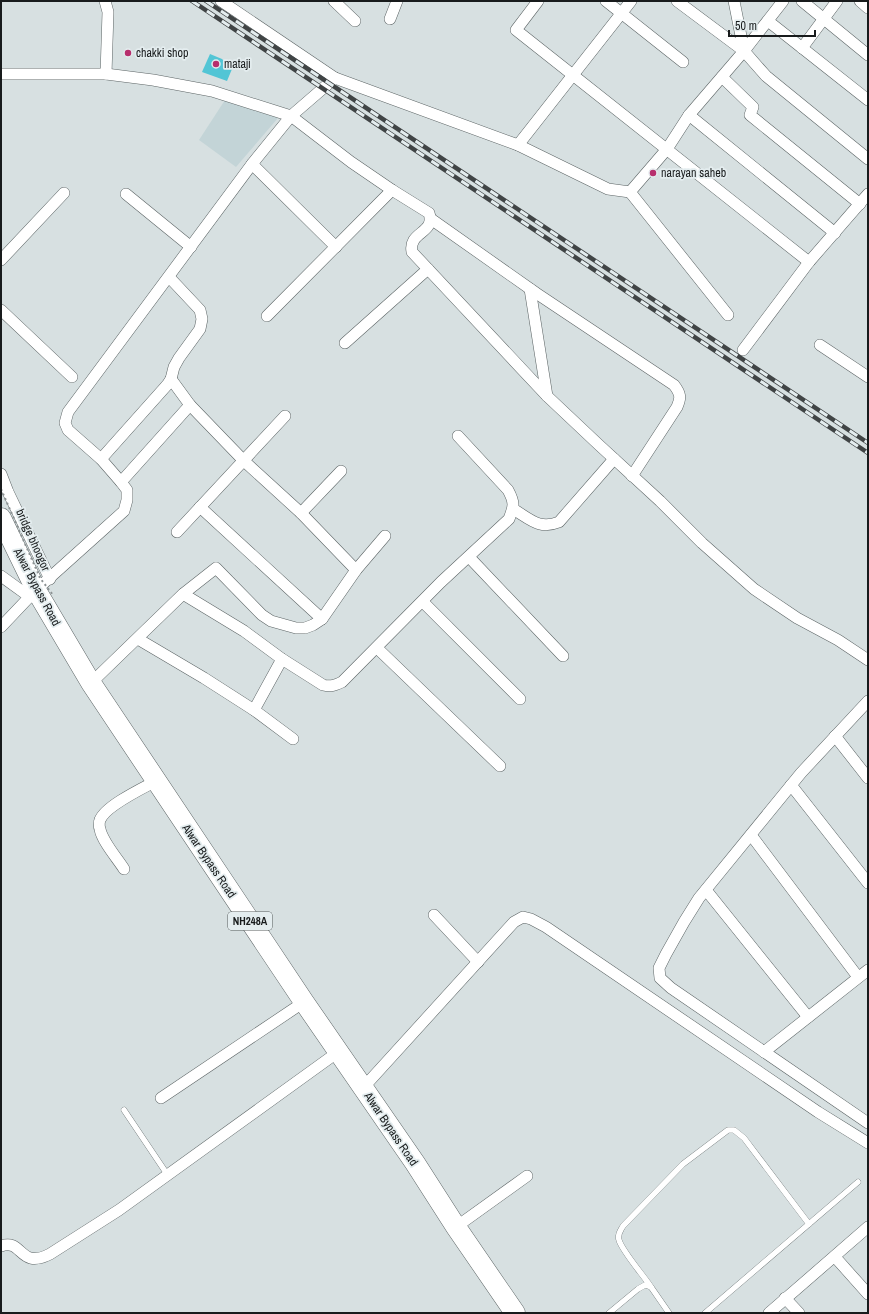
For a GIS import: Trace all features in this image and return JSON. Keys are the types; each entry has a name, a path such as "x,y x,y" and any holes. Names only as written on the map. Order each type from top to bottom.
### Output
{"highway":[{"name":"Alwar Bypass Road","path":"1,518 18,552 42,590 91,683 304,1002 415,1163 456,1227 515,1313"}],"street":[{"path":"105,1 108,12 106,74"},
{"path":"221,1 335,78 518,145 608,189 630,192 728,315"},
{"path":"334,1 355,21"},
{"path":"390,19 397,1"},
{"path":"538,1 516,30 809,262"},
{"path":"606,1 683,62"},
{"path":"518,145 630,1"},
{"path":"677,1 744,51 766,76 868,159"},
{"path":"734,1 744,51"},
{"path":"630,192 667,149 689,115 722,78 783,1"},
{"path":"802,1 868,55"},
{"path":"802,48 838,1"},
{"path":"860,1 868,8"},
{"path":"768,21 868,100"},
{"path":"1,74 106,74 153,80 212,91 291,116 351,162 429,213 431,218 530,289 674,385 680,393 681,399 632,476"},
{"path":"1,627 42,590 124,510 127,500 127,490 101,459 68,430 65,423 68,412 252,164 291,116 335,78"},
{"path":"722,78 753,107 750,115 860,204"},
{"path":"689,115 835,233"},
{"path":"252,164 336,247"},
{"path":"267,316 392,190"},
{"path":"1,260 64,193"},
{"path":"126,194 191,247"},
{"path":"743,350 809,262 868,194"},
{"path":"431,218 430,225 413,240 411,246 412,252 548,396 660,501 702,543 754,589 797,618 838,640 868,660"},
{"path":"345,343 428,269"},
{"path":"101,459 167,385 179,358 200,329 202,319 200,310 169,277"},
{"path":"530,289 548,396"},
{"path":"1,310 72,377"},
{"path":"820,345 868,377"},
{"path":"171,378 190,405 244,461 301,513 356,570"},
{"path":"121,482 190,405"},
{"path":"177,532 285,416"},
{"path":"183,594 244,631 282,659 323,685 336,685 342,682 423,602 441,582 509,519 513,509 513,500 508,490 458,436"},
{"path":"513,509 541,525 551,525 559,522 614,459"},
{"path":"301,513 341,471"},
{"path":"1,474 42,590"},
{"path":"200,507 322,619"},
{"path":"1,536 18,552"},
{"path":"91,683 183,594 216,568 262,615 271,621 296,628 305,628 313,625 322,619 356,570 385,536"},
{"path":"469,557 563,656"},
{"path":"1,576 42,590"},
{"path":"423,602 520,699"},
{"path":"138,639 254,710 293,739"},
{"path":"377,648 500,766"},
{"path":"254,710 282,659"},
{"path":"868,701 791,785 706,890 684,922 659,968 660,978 672,988 868,1123"},
{"path":"835,736 868,778"},
{"path":"124,869 102,836 100,820 105,812 119,801 156,781"},
{"path":"791,785 868,883"},
{"path":"750,835 858,978"},
{"path":"706,890 808,1017"},
{"path":"434,916 478,962"},
{"path":"363,1088 514,922 522,917 531,919 546,927 818,1112 868,1143"},
{"path":"764,1052 868,970"},
{"path":"161,1098 304,1002"},
{"path":"1,1246 7,1244 14,1246 26,1257 40,1259 113,1214 338,1052"},
{"path":"456,1227 527,1176"},
{"path":"768,1313 835,1257 868,1227"},
{"path":"835,1257 868,1294"},
{"path":"785,1298 799,1313"}],"lane":[{"path":"124,1110 167,1174"},
{"path":"668,1313 652,1287 619,1240 619,1233 623,1226 672,1175 694,1155 728,1130 738,1132 744,1138 809,1224"},
{"path":"705,1313 858,1182"},
{"path":"609,1313 638,1289 645,1285 652,1287"}],"path":[{"name":"bridge bhoogor","path":"1,489 40,578 42,590"}],"shaded area":[{"path":"225,100 278,118 236,167 199,140"}],"building":[{"name":"mataji","path":"210,54 222,59 232,69 227,81 202,72"}],"railway":[{"path":"192,1 868,453"},
{"path":"206,1 868,443"}],"place":[{"name":"chakki shop","path":"128,53"},
{"name":"mataji","path":"216,64"},
{"name":"narayan saheb","path":"653,173"}]}
